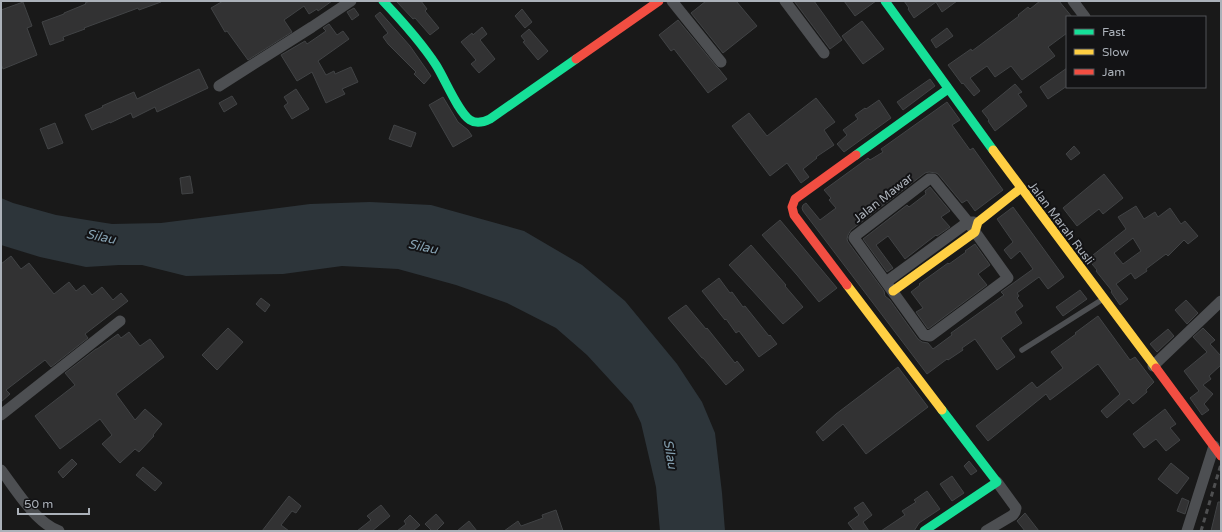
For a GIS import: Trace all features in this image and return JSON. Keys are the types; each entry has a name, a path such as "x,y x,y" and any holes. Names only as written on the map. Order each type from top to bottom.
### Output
{"street":[{"path":"219,86 351,1"},
{"path":"383,1 436,65 460,108 470,120 478,123 486,122 659,1"},
{"path":"672,1 721,62"},
{"path":"785,1 824,53"},
{"name":"Jalan Marah Rusli","path":"885,1 1021,188 1221,456"},
{"path":"1073,1 1084,16"},
{"path":"948,89 795,199 792,207 793,212 799,221 1016,508 1013,515 986,531"},
{"name":"Jalan Mawar","path":"886,282 854,238 929,179 933,179 973,226"},
{"path":"893,291 1021,188"},
{"path":"973,226 1008,278 930,336 924,335 886,282 973,226"},
{"path":"1153,366 1221,301"},
{"path":"1,415 120,321"},
{"path":"1187,531 1214,446"},
{"path":"1,470 36,516 47,526 59,531"},
{"path":"924,531 997,482"}],"lane":[{"path":"1022,350 1103,299"}],"water":[{"name":"Silau","path":"1,198 13,203 56,215 112,224 161,223 310,204 370,202 431,205 524,231 582,265 625,301 677,364 702,402 715,433 725,531 660,531 656,487 641,423 632,404 587,355 556,328 507,303 456,285 398,269 342,266 283,274 186,276 142,265 86,267 40,257 1,245"}],"building":[{"path":"90,1 161,2 139,10 138,8 84,28 85,29 63,37 64,40 50,45 42,22 64,14"},
{"path":"223,1 332,1 318,11 317,9 309,14 304,6 284,20 292,32 248,60 227,31 225,32 211,8"},
{"path":"396,1 421,1 427,9 425,11 439,28 430,35 415,18 413,19"},
{"path":"706,1 736,1 757,26 723,53 691,13"},
{"path":"794,1 814,1 842,40 830,49"},
{"path":"844,1 876,1 855,16"},
{"path":"904,1 957,1 942,12 936,2 914,18"},
{"path":"1040,1 1059,1 1071,16 1066,16 1066,34 1048,47 1055,56 1022,80 1011,66 995,77 987,66 970,78 980,91 974,96 963,83 962,84 948,65 971,49 972,51 1019,16 1018,15 1028,7 1030,9"},
{"path":"23,2 32,26 27,28 37,55 3,69 1,64 1,10"},
{"path":"354,8 359,15 352,20 347,12"},
{"path":"522,9 532,22 525,28 515,16"},
{"path":"380,12 410,46 431,76 424,84 414,74 416,72 383,37 388,33 375,16"},
{"path":"678,20 727,79 708,93 674,49 671,51 659,35"},
{"path":"862,21 884,49 863,64 842,36"},
{"path":"329,24 337,35 343,31 349,39 318,61 326,75 334,71 335,74 351,67 358,82 342,89 345,94 326,103 312,72 297,81 281,55 305,41 307,44 326,31 323,28"},
{"path":"482,27 487,34 480,40 495,59 479,73 471,64 476,60 461,42 472,33 473,35"},
{"path":"947,28 953,36 936,48 931,40"},
{"path":"529,29 548,51 538,60 523,42 525,41 521,36"},
{"path":"199,69 208,88 157,112 155,107 133,118 131,113 92,130 85,115 134,92 137,99"},
{"path":"1066,69 1066,87 1048,99 1040,87"},
{"path":"930,79 935,86 903,110 897,102"},
{"path":"1015,84 1022,92 1018,94 1027,106 995,131 982,111"},
{"path":"296,89 309,109 292,119 284,106 288,103 284,97"},
{"path":"232,96 237,104 224,112 219,103"},
{"path":"443,97 458,122 468,130 472,136 453,147 429,105"},
{"path":"816,98 835,122 824,130 834,145 816,157 817,158 803,169 809,177 801,183 787,163 770,176 732,126 749,113 767,136"},
{"path":"879,100 891,118 844,152 837,144 847,135 843,130 858,119 855,115"},
{"path":"947,102 960,120 952,125 970,150 973,148 1003,190 975,211 967,200 962,203 938,174 929,172 925,173 851,230 847,239 848,242 884,291 885,296 890,300 918,339 922,342 928,343 933,349 952,335 951,333 1004,295 1001,292 1033,269 1020,251 1011,259 1004,250 1013,242 997,219 1013,207 1064,277 1048,289 1039,277 1017,293 1019,296 1017,298 1023,306 1015,312 1022,323 1001,338 1015,357 997,370 975,339 962,348 963,350 948,360 947,359 927,374 802,208 806,203 820,220 836,208 829,200 831,198 824,190 868,158 870,160 883,152 881,149"},
{"path":"55,123 63,143 48,149 40,129"},
{"path":"394,125 416,133 411,147 389,139"},
{"path":"1074,146 1080,153 1071,160 1066,154"},
{"path":"1104,174 1123,198 1103,214 1099,209 1077,226 1063,208"},
{"path":"190,176 193,193 182,194 180,178"},
{"path":"930,187 950,211 941,217 950,227 937,236 936,235 905,259 888,236 876,245 893,268 887,272 863,239 907,205 909,207 926,194 925,191"},
{"path":"1136,206 1144,219 1155,212 1158,217 1170,208 1181,224 1185,221 1198,236 1188,244 1184,240 1168,256 1166,254 1146,269 1147,271 1135,279 1131,273 1116,284 1128,299 1120,305 1111,292 1112,291 1088,259 1126,229 1118,217","holes":["1133,238 1141,251 1123,264 1114,253"]},
{"path":"780,220 837,288 819,302 762,235"},
{"path":"975,244 990,265 978,274 987,285 928,329 916,312 923,308 911,292 920,285 919,284 966,252 965,251"},
{"path":"751,245 803,307 783,324 729,265"},
{"path":"11,256 21,269 29,263 54,294 69,282 76,291 84,285 92,295 102,287 113,300 121,293 128,301 85,334 88,338 51,367 45,360 6,390 10,394 1,402 1,264"},
{"path":"719,278 730,293 732,292 743,307 745,306 777,344 759,357 739,331 736,333 702,291"},
{"path":"1080,290 1087,299 1063,316 1056,307"},
{"path":"261,298 270,305 265,312 256,304"},
{"path":"1186,300 1198,313 1187,324 1175,310"},
{"path":"686,305 735,363 737,361 744,370 726,385 668,318"},
{"path":"1098,316 1130,360 1135,357 1154,382 1146,390 1147,392 1133,404 1129,399 1107,418 1101,411 1120,394 1098,364 1050,400 1046,394 988,441 976,426 1032,382 1037,388 1063,368 1051,352"},
{"path":"228,328 243,342 217,370 202,355"},
{"path":"1203,328 1215,340 1210,344 1221,356 1221,365 1209,376 1211,379 1203,385 1213,394 1204,404 1209,410 1202,415 1190,398 1199,391 1184,371 1207,352 1193,337"},
{"path":"1168,329 1174,336 1157,352 1150,344"},
{"path":"129,332 140,346 150,339 164,357 116,394 135,420 145,409 162,424 153,435 154,436 139,452 135,449 120,463 102,444 112,435 100,419 60,449 35,416 75,385 65,373 118,334 121,338"},
{"path":"898,367 928,407 866,454 843,424 823,441 816,432 836,414"},
{"path":"1165,409 1176,424 1170,428 1180,440 1166,451 1156,439 1144,448 1133,434"},
{"path":"72,459 77,464 63,478 58,472"},
{"path":"969,461 977,471 971,475 964,466"},
{"path":"1171,463 1189,478 1177,494 1158,479"},
{"path":"143,467 162,483 155,491 136,475"},
{"path":"952,476 964,493 952,501 940,484"},
{"path":"927,491 940,509 919,523 914,531 881,531 905,515 902,511 916,502 914,500"},
{"path":"289,496 301,506 296,513 292,511 281,525 289,531 262,531"},
{"path":"1182,498 1189,501 1185,514 1177,511"},
{"path":"863,502 872,515 863,522 869,531 854,531 848,523 859,515 854,508"},
{"path":"1218,502 1221,502 1221,531 1211,531"},
{"path":"381,505 390,516 372,531 357,531 371,520 367,516"},
{"path":"556,510 563,531 504,531 518,521 521,526 543,518 542,515"},
{"path":"1025,513 1039,531 1025,531 1017,521"},
{"path":"436,514 444,523 436,531 432,531 425,524"},
{"path":"410,515 420,525 413,531 397,531 406,524 404,521"},
{"path":"469,521 477,531 457,531"}],"railway":[{"path":"1201,531 1221,464"}],"traffic: fast":[{"path":"383,1 424,48 436,65 465,116 475,122 490,119 576,59"},
{"path":"885,1 993,150"},
{"path":"856,155 948,89"},
{"path":"924,531 997,482 942,410"}],"traffic: slow":[{"path":"993,150 1156,368"},
{"path":"893,291 975,232 978,222 1021,188"},
{"path":"847,285 942,410"}],"traffic: jam":[{"path":"576,59 659,1"},
{"path":"847,285 794,215 792,207 795,199 856,155"},
{"path":"1156,368 1221,456"}]}
